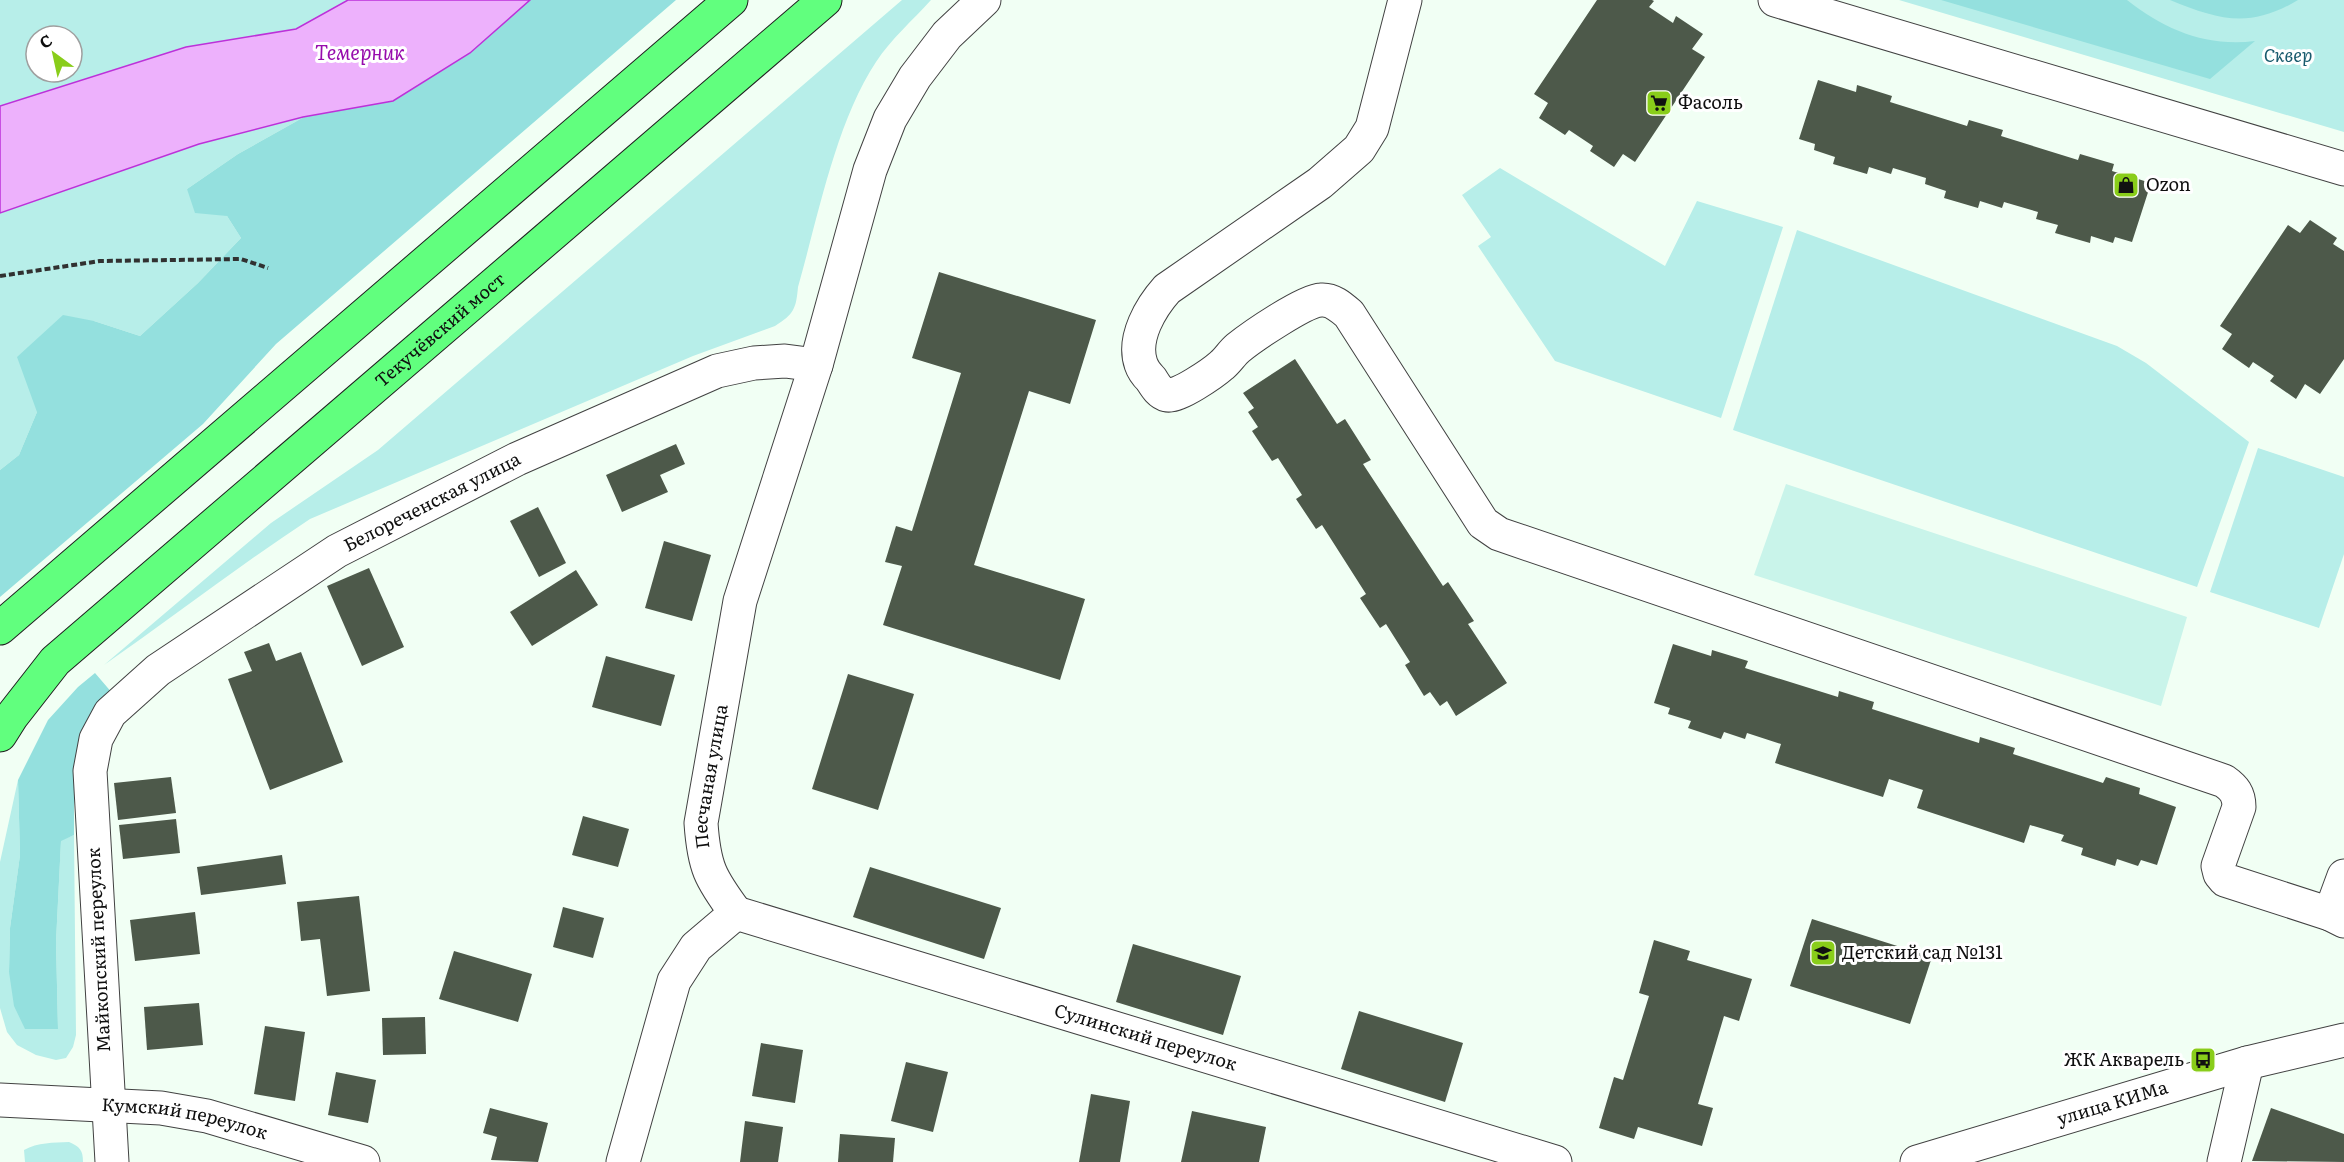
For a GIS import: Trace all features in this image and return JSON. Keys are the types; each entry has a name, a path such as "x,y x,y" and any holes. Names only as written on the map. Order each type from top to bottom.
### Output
{"main road":[{"path":"8,621 731,0"},
{"name":"Текучёвский мост","path":"0,735 55,660 825,0"}],"street":[{"name":"Песчаная улица","path":"736,913 713,882 703,853 701,824 740,601 816,365 870,170 890,119 915,77 947,35 984,0"},
{"path":"1406,0 1372,128 1359,149 1320,183 1167,289 1155,302 1146,320 1139,357 1141,366 1160,393 1168,396 1178,394 1221,366 1236,349 1307,303 1323,300 1338,304 1349,314 1484,522 1498,534 2224,781 2239,797 2239,807 2218,866 2225,880 2337,917 2344,876"},
{"path":"1775,0 2344,169"},
{"name":"Белореченская улица","path":"96,739 110,713 158,670 338,551 517,459 717,371 754,363 785,361 816,365"},
{"name":"Майкопский переулок","path":"96,739 90,771 112,1162"},
{"path":"623,1162 674,981 696,946 736,913"},
{"name":"Сулинский переулок","path":"736,913 1555,1162"},
{"name":"улица КИМа","path":"1917,1162 2247,1063 2344,1040"},
{"path":"2224,1162 2247,1063"},
{"name":"Кумский переулок","path":"0,1100 161,1108 207,1116 363,1162"}],"path":[{"path":"0,276 100,261 241,259 268,268"}],"green space":[{"path":"0,0 348,0 296,29 186,47 84,79 84,24 24,24 24,84 69,84 0,106"},
{"path":"902,0 931,0 882,54 862,86 839,141 798,287 795,306 786,318 775,326 693,356 310,519 104,665 271,523 378,450"},
{"name":"Сквер","path":"1899,0 2344,0 2344,132"},
{"path":"304,117 238,154 187,189 227,216 241,238 198,283 140,336 94,321 37,412 19,455 0,470 0,213 199,144"},
{"path":"1500,168 1665,266 1697,201 1783,227 1721,418 1555,361 1478,246 1491,237 1462,195"},
{"path":"1797,230 2117,346 2146,363 2249,442 2197,587 1733,430"},
{"path":"2258,448 2344,477 2344,554 2319,628 2210,592"},
{"path":"18,780 20,855 10,928 9,972 58,1029 56,942 61,840 74,835 76,1035 73,1047 66,1058 56,1060 36,1055 17,1045 7,1032 0,1008 0,862"},
{"path":"69,1142 80,1149 83,1162 25,1162 24,1150 29,1147 46,1143"}],"shaded area":[{"path":"530,0 676,0 276,344 203,424 0,597 0,470 19,455 37,412 17,357 63,315 94,321 140,336 198,283 241,238 227,216 195,213 187,189 238,154 304,117 393,101 470,53"},
{"path":"1941,0 2127,0 2156,20 2187,34 2220,41 2255,41 2210,79"},
{"path":"2170,0 2298,0 2265,15 2234,18 2204,13"},
{"path":"1786,484 2187,617 2161,706 1754,575"},
{"path":"95,673 113,694 84,728 74,805 74,835 61,841 56,942 58,1029 25,1029 14,1006 9,972 10,928 20,855 18,780 48,720 78,687"}],"water":[{"name":"Темерник","path":"348,0 530,0 470,53 393,101 303,117 199,144 0,213 0,106 69,84 84,84 84,79 186,47 296,29"}],"building":[{"path":"1597,0 1652,0 1654,1 1649,7 1673,23 1676,16 1703,34 1692,49 1705,57 1635,162 1623,154 1614,167 1590,151 1593,146 1569,130 1565,135 1539,118 1548,103 1534,94"},
{"path":"1818,80 1856,92 1857,85 1892,96 1890,102 1967,126 1969,120 2003,130 2001,136 2078,160 2080,154 2114,164 2112,171 2151,183 2132,242 2115,237 2113,243 2091,236 2090,243 2055,233 2058,225 2036,219 2038,212 2004,202 2002,208 1980,201 1978,208 1944,198 1946,191 1925,184 1926,178 1893,168 1891,174 1869,167 1867,174 1833,164 1835,157 1814,150 1815,144 1799,139"},
{"path":"2310,220 2337,238 2333,244 2344,251 2344,359 2320,394 2305,384 2296,399 2270,381 2274,376 2253,362 2249,368 2222,349 2232,334 2220,326 2288,225 2300,233"},
{"path":"939,272 1096,320 1070,404 1029,391 974,565 1085,599 1060,680 883,625 902,566 885,562 896,526 912,531 961,373 912,358"},
{"path":"1295,359 1337,424 1345,419 1371,460 1363,464 1443,586 1448,582 1474,621 1468,624 1507,683 1456,716 1447,701 1440,706 1430,692 1424,696 1405,665 1410,662 1386,624 1380,628 1360,598 1366,594 1322,525 1316,529 1296,499 1302,495 1278,458 1272,461 1252,431 1258,427 1248,412 1254,408 1243,393"},
{"path":"676,444 685,464 660,475 668,492 622,512 606,475"},
{"path":"538,507 566,563 539,577 510,521"},
{"path":"664,541 711,555 692,621 645,608"},
{"path":"369,568 404,647 362,666 327,586"},
{"path":"576,570 598,605 532,646 510,612"},
{"path":"269,643 276,661 301,652 343,762 270,790 228,679 252,671 244,652"},
{"path":"1673,644 1711,656 1712,650 1748,661 1745,668 1838,697 1839,691 1874,702 1872,709 1979,743 1980,737 2015,748 2013,754 2103,783 2106,777 2140,788 2139,794 2176,807 2157,865 2141,860 2138,866 2117,859 2115,866 2081,855 2083,848 2061,841 2064,835 2030,825 2024,843 1917,808 1923,790 1889,779 1883,797 1775,763 1781,744 1747,733 1745,739 1724,732 1721,739 1688,728 1691,721 1668,714 1670,708 1654,703"},
{"path":"606,656 675,675 661,726 592,707"},
{"path":"848,674 914,694 878,810 812,789"},
{"path":"171,777 176,813 118,820 114,783"},
{"path":"583,816 629,829 618,867 572,855"},
{"path":"176,819 180,853 123,859 119,825"},
{"path":"282,855 286,884 201,895 197,867"},
{"path":"870,867 1001,908 984,959 853,917"},
{"path":"359,896 370,991 327,996 320,939 301,941 297,902"},
{"path":"563,907 604,918 593,958 553,947"},
{"path":"195,912 200,954 135,961 130,920"},
{"path":"1812,919 1932,957 1910,1024 1790,986"},
{"path":"1654,940 1690,951 1687,960 1752,979 1739,1021 1724,1016 1698,1104 1713,1108 1702,1146 1638,1127 1634,1139 1599,1128 1614,1077 1623,1080 1649,996 1639,993"},
{"path":"1133,944 1241,976 1223,1035 1116,1002"},
{"path":"454,951 532,974 518,1022 439,999"},
{"path":"199,1003 203,1045 147,1050 144,1007"},
{"path":"1359,1011 1463,1043 1445,1102 1341,1069"},
{"path":"425,1017 426,1054 383,1055 382,1018"},
{"path":"265,1026 305,1032 295,1101 254,1094"},
{"path":"761,1043 803,1050 795,1103 752,1096"},
{"path":"906,1062 948,1072 933,1132 891,1121"},
{"path":"336,1072 376,1080 368,1123 328,1115"},
{"path":"1091,1094 1130,1101 1120,1162 1079,1162"},
{"path":"490,1108 548,1123 538,1162 491,1160 497,1137 483,1133"},
{"path":"2271,1108 2344,1134 2344,1162 2252,1161"},
{"path":"1192,1111 1266,1127 1259,1162 1181,1162"},
{"path":"745,1121 783,1127 778,1162 740,1162"},
{"path":"840,1134 895,1138 893,1162 838,1162"}],"place":[{"name":"Фасоль","path":"1659,103"},
{"name":"Ozon","path":"2126,185"},
{"name":"Детский сад №131","path":"1823,953"},
{"name":"ЖК Акварель","path":"2203,1060"}]}
